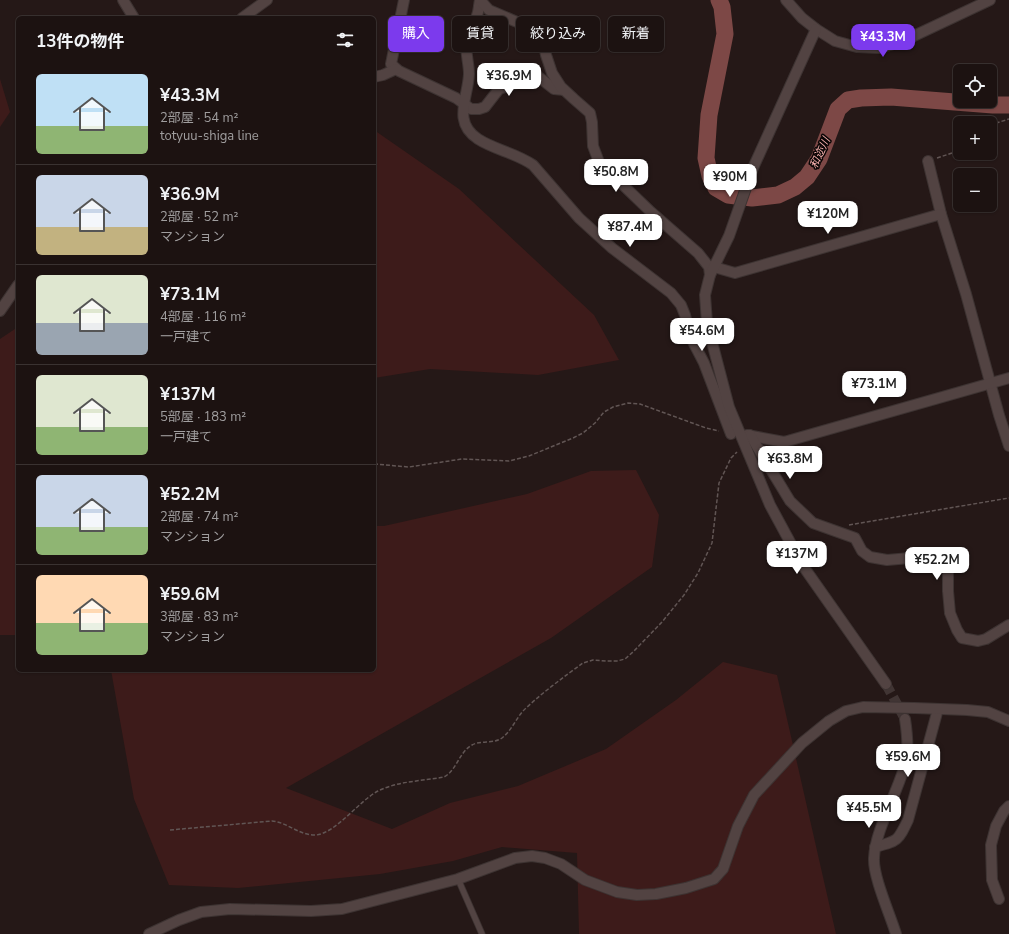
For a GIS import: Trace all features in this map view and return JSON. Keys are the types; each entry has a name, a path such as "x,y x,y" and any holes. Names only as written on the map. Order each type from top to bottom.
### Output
{"street":[{"path":"123,0 133,16"},
{"path":"245,16 267,0"},
{"path":"404,0 391,64 396,69 456,98 471,108 479,109 485,107 499,89 517,83 530,72 554,89 564,90"},
{"path":"941,214 735,273 712,271 698,253 651,212 600,162 594,146 590,113 564,90 552,73 542,36 517,22 489,10 480,0 478,12 467,38 469,74 463,104 463,116 467,129 477,138 491,146 533,164 579,218 612,248 671,293 681,305 690,336 741,437 790,501 813,523 855,538 862,551 870,557 887,560 933,556 944,561 948,567 950,612 962,638 978,641 986,639 1009,625"},
{"path":"786,0 802,18 835,41 857,47 879,48 901,42 990,0"},
{"path":"816,29 752,168 729,236 712,271 705,295 707,324 729,407 770,505 803,566 886,684"},
{"path":"376,77 396,69"},
{"path":"928,161 941,214 966,294 990,384 1009,446"},
{"path":"0,310 16,288"},
{"path":"741,437 784,442 1009,378"},
{"path":"149,934 179,920 201,912 230,909 311,911 342,909 458,879 515,858 532,856 545,858 561,864 584,880 617,892 637,895 656,894 700,884 714,879 723,869 738,826 754,795 802,743 830,721 846,711 863,707 988,712 1009,721"},
{"path":"875,847 893,842 901,835 908,820 938,709"},
{"path":"896,934 874,870 874,858 875,847 899,784 907,757 908,738 904,719"},
{"path":"999,899 992,880 991,845 996,826 1004,811 1009,806"}],"lane":[{"path":"458,879 482,934"}],"path":[{"path":"997,123 1009,119"},
{"path":"928,161 952,154 953,151"},
{"path":"170,830 279,821 310,834 316,835 326,832 340,822 364,800 380,790 408,782 438,778 448,775 464,752 473,745 501,739 523,712 583,663 593,660 617,661 625,659 662,622 684,595 698,573 712,543 719,482 741,437 706,428 640,404 628,403 613,407 604,412 595,423 583,433 573,438 529,456 509,461 462,459 409,467 376,464"},
{"path":"848,526 1009,498"}],"shaded area":[{"path":"0,79 10,112 0,127"},
{"path":"376,131 459,189 594,315 619,360 538,375 430,369 376,378"},
{"path":"16,328 16,635 0,635 0,339"},
{"path":"636,470 659,515 652,567 551,638 286,788 392,829 450,803 518,786 606,749 676,700 723,662 777,675 836,934 579,934 577,853 502,847 453,861 380,874 238,888 169,885 134,799 111,672 376,672 376,526 384,526 527,494 591,471"}],"waterway":[{"name":"和迩川","path":"719,0 722,7 725,34 709,115 706,158 710,176 716,188 728,195 752,198 778,195 795,187 807,177 819,159 838,109 848,100 891,97 1009,105"}],"tunnel":[{"path":"886,684 905,719"}]}
